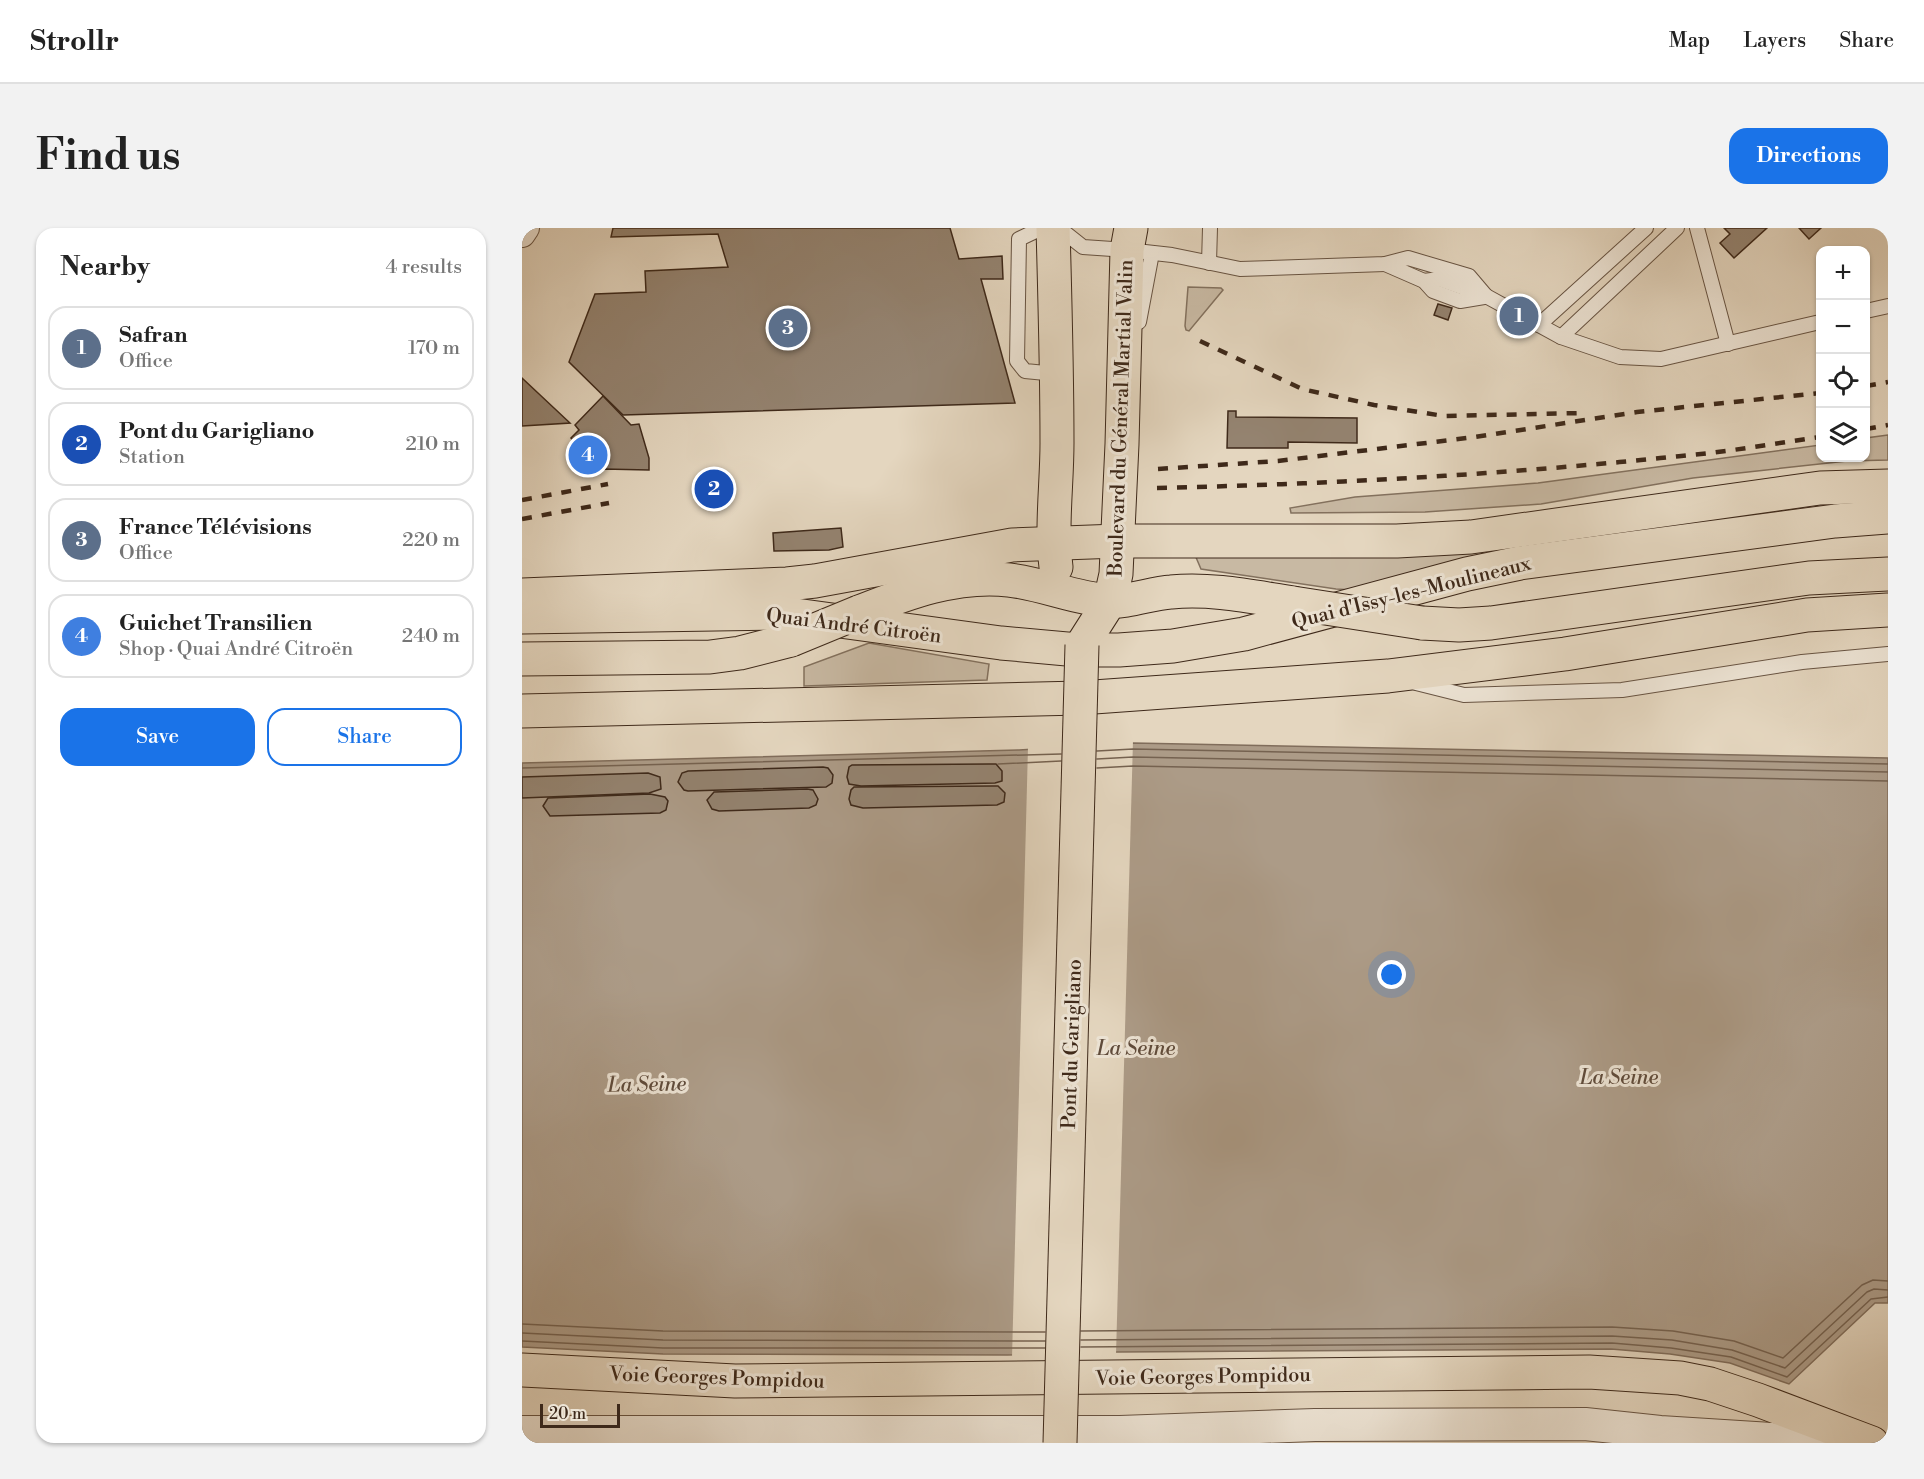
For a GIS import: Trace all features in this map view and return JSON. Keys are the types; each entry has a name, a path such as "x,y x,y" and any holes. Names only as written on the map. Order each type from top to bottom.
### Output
{"main road":[{"path":"1053,228 1057,447 1053,545 1056,567 1080,647"},
{"name":"Boulevard du Général Martial Valin","path":"1080,647 1110,601 1116,574 1123,406 1137,243"},
{"path":"522,595 787,585 994,547 1118,541 1397,542 1471,537 1820,488 1888,486"},
{"name":"Quai d'Issy-les-Moulineaux","path":"1080,647 1119,650 1173,646 1244,634 1467,574 1520,563 1835,521 1888,517"},
{"path":"522,659 710,657 740,653 791,640 894,598 933,586 976,579 1010,580 1063,593 1110,601 1170,592 1206,590 1422,623 1459,625 1491,623 1809,578 1888,574"},
{"path":"522,711 1080,698 1388,676 1565,654 1807,615 1888,610"},
{"name":"Quai André Citroën","path":"522,617 781,613 1000,643 1080,647"},
{"name":"Pont du Garigliano","path":"1060,1443 1080,647"},
{"name":"Voie Georges Pompidou","path":"522,1370 735,1381 1589,1372 1680,1378 1710,1384 1872,1443"}],"street":[{"path":"522,234 526,228"},
{"path":"522,1432 574,1438 1139,1437 1586,1425 1617,1435 1660,1432 1835,1443"}],"lane":[{"path":"1042,228 1016,234 1017,361 1025,371 1056,374"},
{"path":"1059,228 1083,247 1137,243 1240,270 1385,264 1408,258 1469,276 1486,296 1561,337 1620,357 1661,359 1816,323"},
{"path":"1209,263 1210,228"},
{"path":"1539,325 1646,228"},
{"path":"1561,337 1677,228"},
{"path":"1697,228 1728,344"},
{"path":"1385,264 1424,281 1433,291 1460,301 1486,296"},
{"path":"1870,310 1888,306"},
{"path":"1388,676 1464,695 1622,690 1802,662 1888,654"}],"shaded area":[{"path":"1188,287 1221,288 1223,290 1189,331 1185,326"},
{"path":"1888,435 1888,460 1870,460 1870,437"},
{"path":"1816,446 1816,462 1838,462 1693,478 1541,504 1425,512 1291,513 1290,508 1355,497 1538,483"},
{"path":"1483,548 1482,562 1370,591 1336,589 1201,569 1195,555"},
{"path":"869,643 989,664 987,680 804,686 804,667"}],"water":[{"name":"La Seine","path":"1133,743 1888,758 1888,1303 1875,1303 1789,1384 1730,1363 1670,1354 1611,1349 1117,1352 1007,1355 663,1354 522,1347 522,763 1019,750"}],"pier":[{"path":"1133,740 1116,1355 1012,1358 1028,747"}],"building":[{"path":"613,228 950,228 959,259 1002,256 1003,279 981,279 1015,403 623,415 569,362 595,294 646,292 645,271 728,267 718,234 611,237"},
{"path":"1724,228 1767,228 1734,258 1720,243 1730,234"},
{"path":"1799,228 1821,228 1809,239"},
{"path":"1438,304 1452,308 1448,320 1434,315"},
{"path":"522,378 570,423 522,426"},
{"path":"603,396 631,425 639,424 649,458 649,470 603,469 595,471 584,468 569,451 577,444 571,438 579,430 575,425"},
{"path":"1228,411 1236,411 1236,417 1357,418 1357,443 1288,442 1288,448 1227,448"},
{"path":"841,528 843,547 829,550 774,551 773,533"},
{"path":"996,764 1002,771 1002,781 995,783 861,786 849,784 847,777 849,767 852,765"},
{"path":"828,768 833,775 832,783 826,787 688,791 684,790 678,782 682,773 688,771"},
{"path":"648,773 660,777 661,789 649,793 522,798 522,777"},
{"path":"998,786 1005,793 1004,802 997,805 863,808 851,805 849,799 854,787"},
{"path":"813,790 818,799 816,805 809,808 719,811 712,809 707,800 714,792"},
{"path":"650,794 665,797 668,801 666,810 660,813 550,816 543,806 548,798"}],"railway":[{"path":"1200,341 1302,389 1374,405 1444,416 1583,413"},
{"path":"1870,385 1888,382"},
{"path":"1158,469 1278,461 1475,437 1637,412 1816,393"},
{"path":"1870,428 1888,425"},
{"path":"1157,488 1357,481 1491,473 1624,462 1816,438"},
{"path":"522,500 608,484"},
{"path":"522,519 609,503"}],"place":[{"name":"Safran","path":"1519,316"},
{"name":"France Télévisions","path":"788,328"},
{"name":"Guichet Transilien","path":"588,455"},
{"name":"Pont du Garigliano","path":"714,489"}]}
